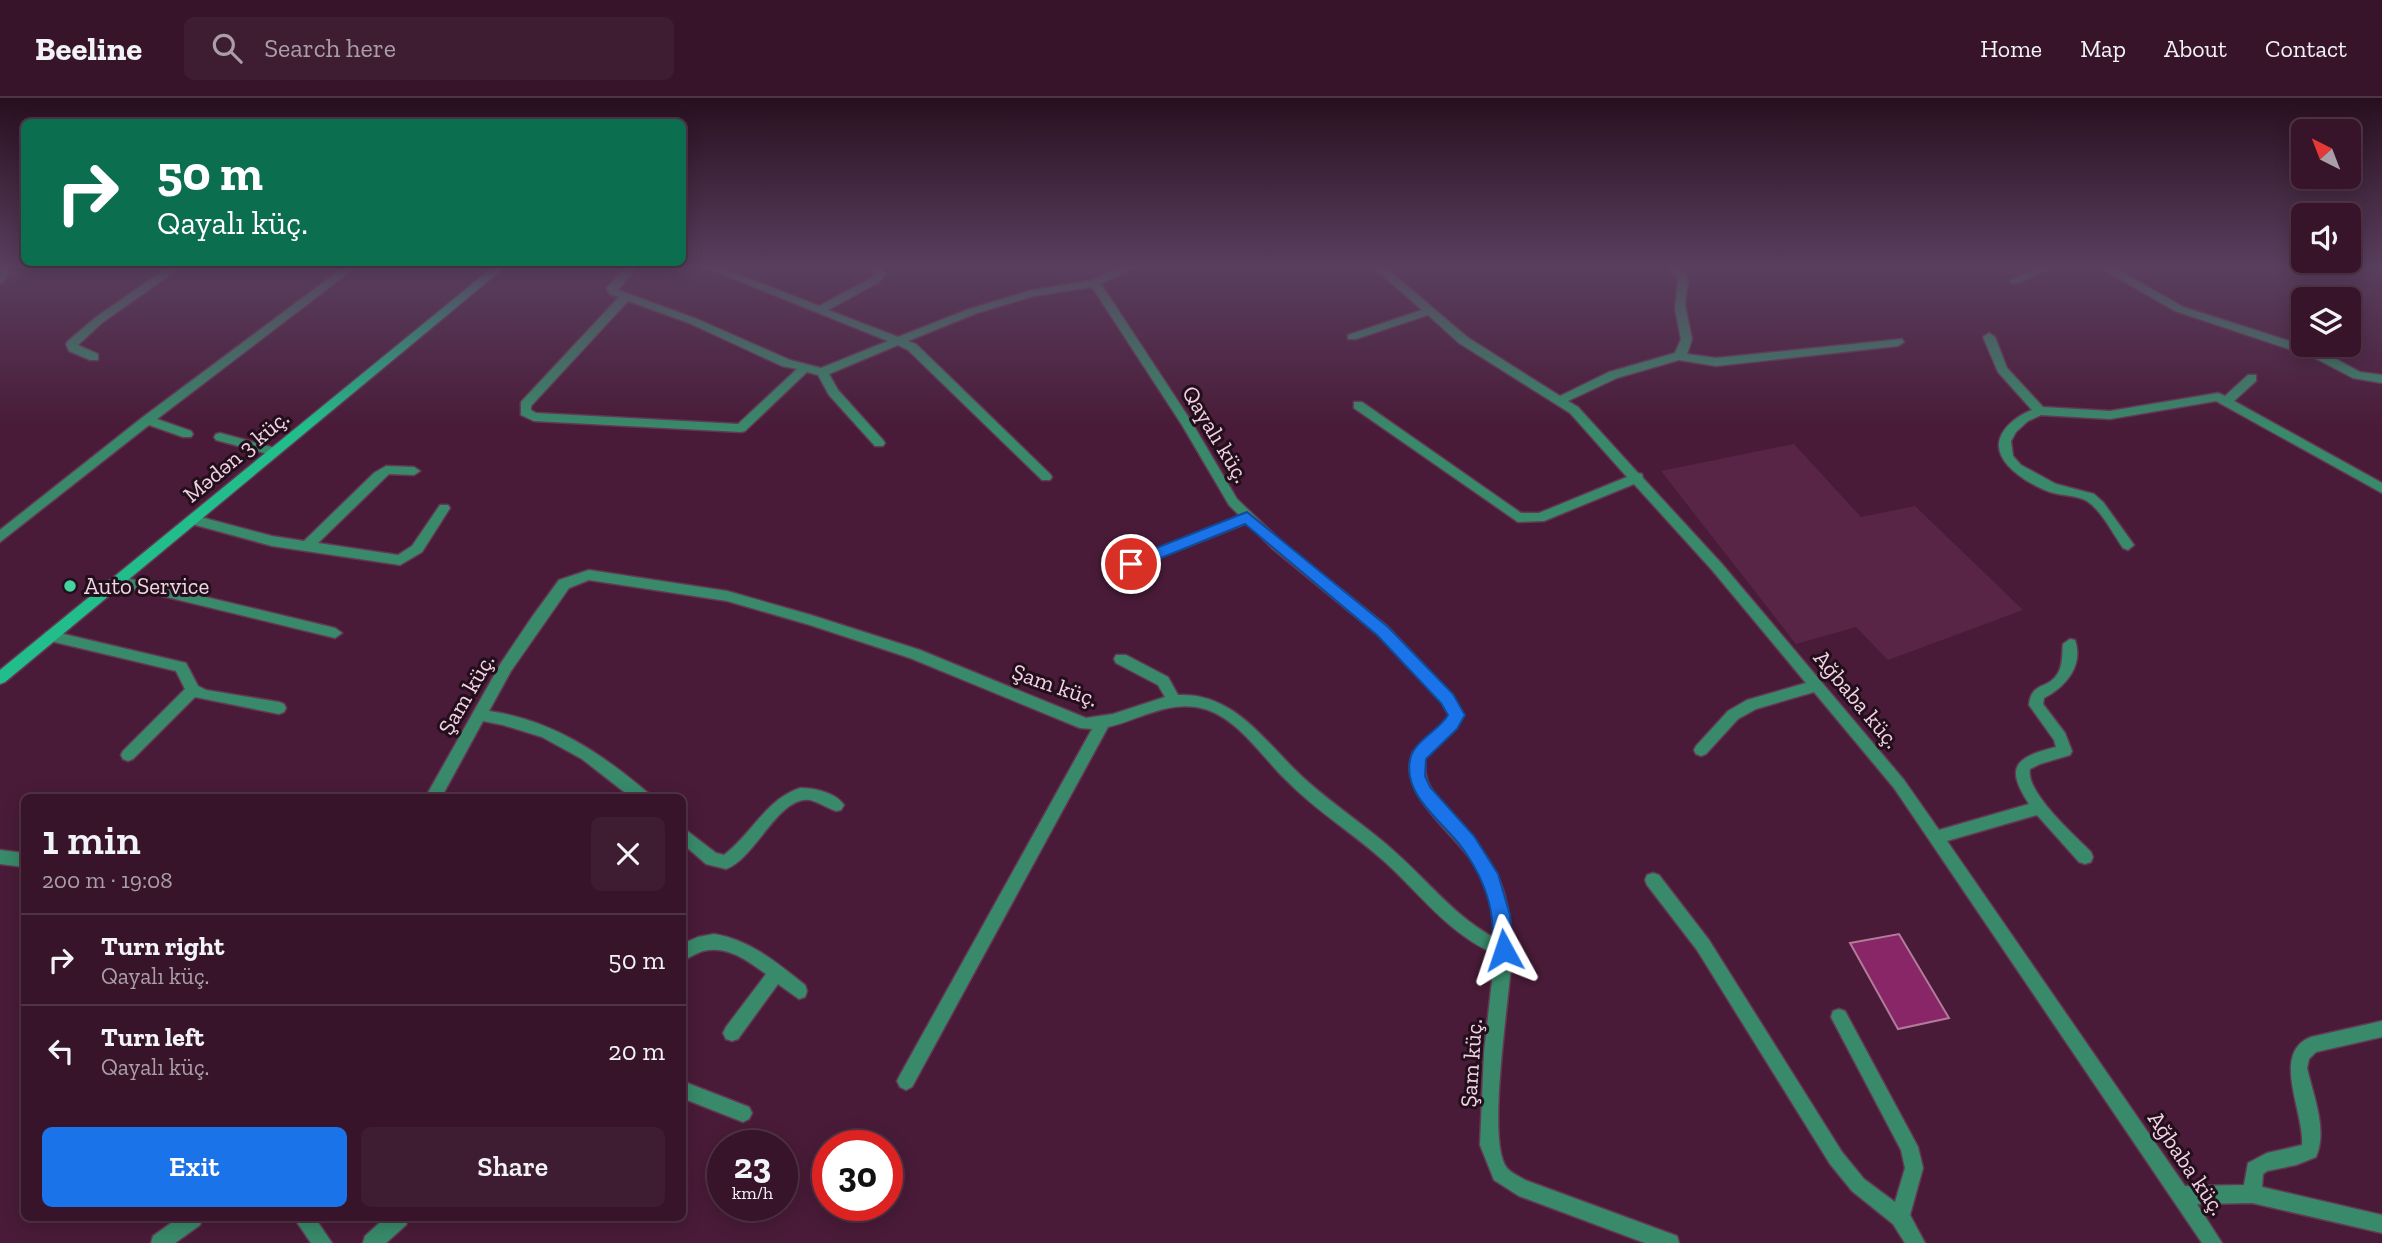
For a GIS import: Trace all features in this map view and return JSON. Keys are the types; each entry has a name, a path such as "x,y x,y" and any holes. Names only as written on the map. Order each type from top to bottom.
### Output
{"main road":[{"name":"Mədən 3 küç.","path":"0,678 435,320"}],"street":[{"path":"94,358 73,348 72,344 99,320"},
{"path":"0,537 147,420 280,320"},
{"path":"603,320 525,405 525,412 534,417 741,428 803,370"},
{"path":"684,320 803,370 822,372 898,339 950,320"},
{"path":"845,320 898,339 923,356 950,387 1015,444 1046,477"},
{"name":"Qayalı küç.","path":"1119,320 1187,424 1219,482 1247,517 1383,631 1447,699 1456,715 1451,725 1418,757 1416,776 1424,792 1468,842 1489,874 1501,915 1504,950"},
{"path":"1352,337 1402,320"},
{"name":"Ağbaba küç.","path":"1438,320 1463,340 1560,400 1583,418 1638,477 1899,784 2213,1243"},
{"path":"1679,356 1685,350 1688,340 1683,320"},
{"path":"2214,320 2317,354 2357,375 2382,379"},
{"path":"1989,337 2002,369 2040,411"},
{"path":"1560,400 1613,376 1679,356 1716,362 1898,342"},
{"path":"822,372 834,392 879,443"},
{"path":"2227,400 2252,378"},
{"path":"2128,545 2099,505 2090,498 2044,484 2017,468 2007,457 2005,441 2011,430 2024,418 2040,411 2110,415 2210,398 2227,400 2382,489"},
{"path":"1358,405 1518,517 1539,518 1638,477"},
{"path":"147,420 187,434"},
{"path":"220,437 275,452"},
{"path":"306,547 386,470 414,471"},
{"path":"193,520 306,547 401,560 417,549 444,508"},
{"path":"1131,564 1247,517"},
{"name":"Şam küç.","path":"435,794 506,667 564,584 589,575 727,596 811,620 915,654 1085,724 1102,725 1173,698"},
{"path":"118,581 335,633"},
{"path":"51,636 181,667 193,690 204,695 279,708"},
{"path":"2070,645 2068,673 2059,683 2037,695 2036,705 2060,737 2065,751 2026,763 2021,770 2021,779 2039,808 2085,857"},
{"path":"1121,659 1163,681 1173,698 1201,701 1223,712 1252,735 1317,800 1388,856 1458,923 1482,943 1504,950"},
{"path":"1701,750 1733,715 1752,704 1815,686"},
{"path":"128,755 193,690"},
{"path":"479,715 513,719 550,731 614,772 639,794"},
{"path":"906,1081 1102,725"},
{"path":"686,836 712,859 726,862 737,856 784,800 796,793 811,793 836,805"},
{"path":"1937,837 2039,808"},
{"path":"0,856 21,860"},
{"path":"1653,880 1703,944 1836,1158 1858,1185 1900,1217 1916,1243"},
{"path":"686,950 712,940 738,945 799,990"},
{"name":"Şam küç.","path":"1504,950 1493,1052 1489,1146 1500,1174 1519,1187 1670,1243"},
{"path":"732,1033 777,974"},
{"path":"1839,1017 1909,1147 1914,1168 1900,1217"},
{"path":"2252,1194 2255,1169 2265,1160 2297,1157 2310,1151 2312,1131 2298,1068 2301,1055 2311,1045 2382,1029"},
{"path":"686,1090 743,1113"},
{"path":"2181,1195 2252,1194 2382,1224"},
{"path":"160,1243 189,1221"},
{"path":"305,1221 323,1243"},
{"path":"372,1243 395,1221"}],"shaded area":[{"path":"1794,444 1861,517 1915,506 2023,610 1888,660 1856,627 1796,644 1661,471"}],"building":[{"path":"1899,934 1949,1018 1898,1029 1850,943"}],"place":[{"name":"Auto Service","path":"70,586"}],"route":[{"path":"1131,564 1247,517 1277,545 1383,631 1447,699 1456,715 1451,725 1418,757 1416,776 1424,792 1468,842 1489,874 1501,915 1504,950"}]}
